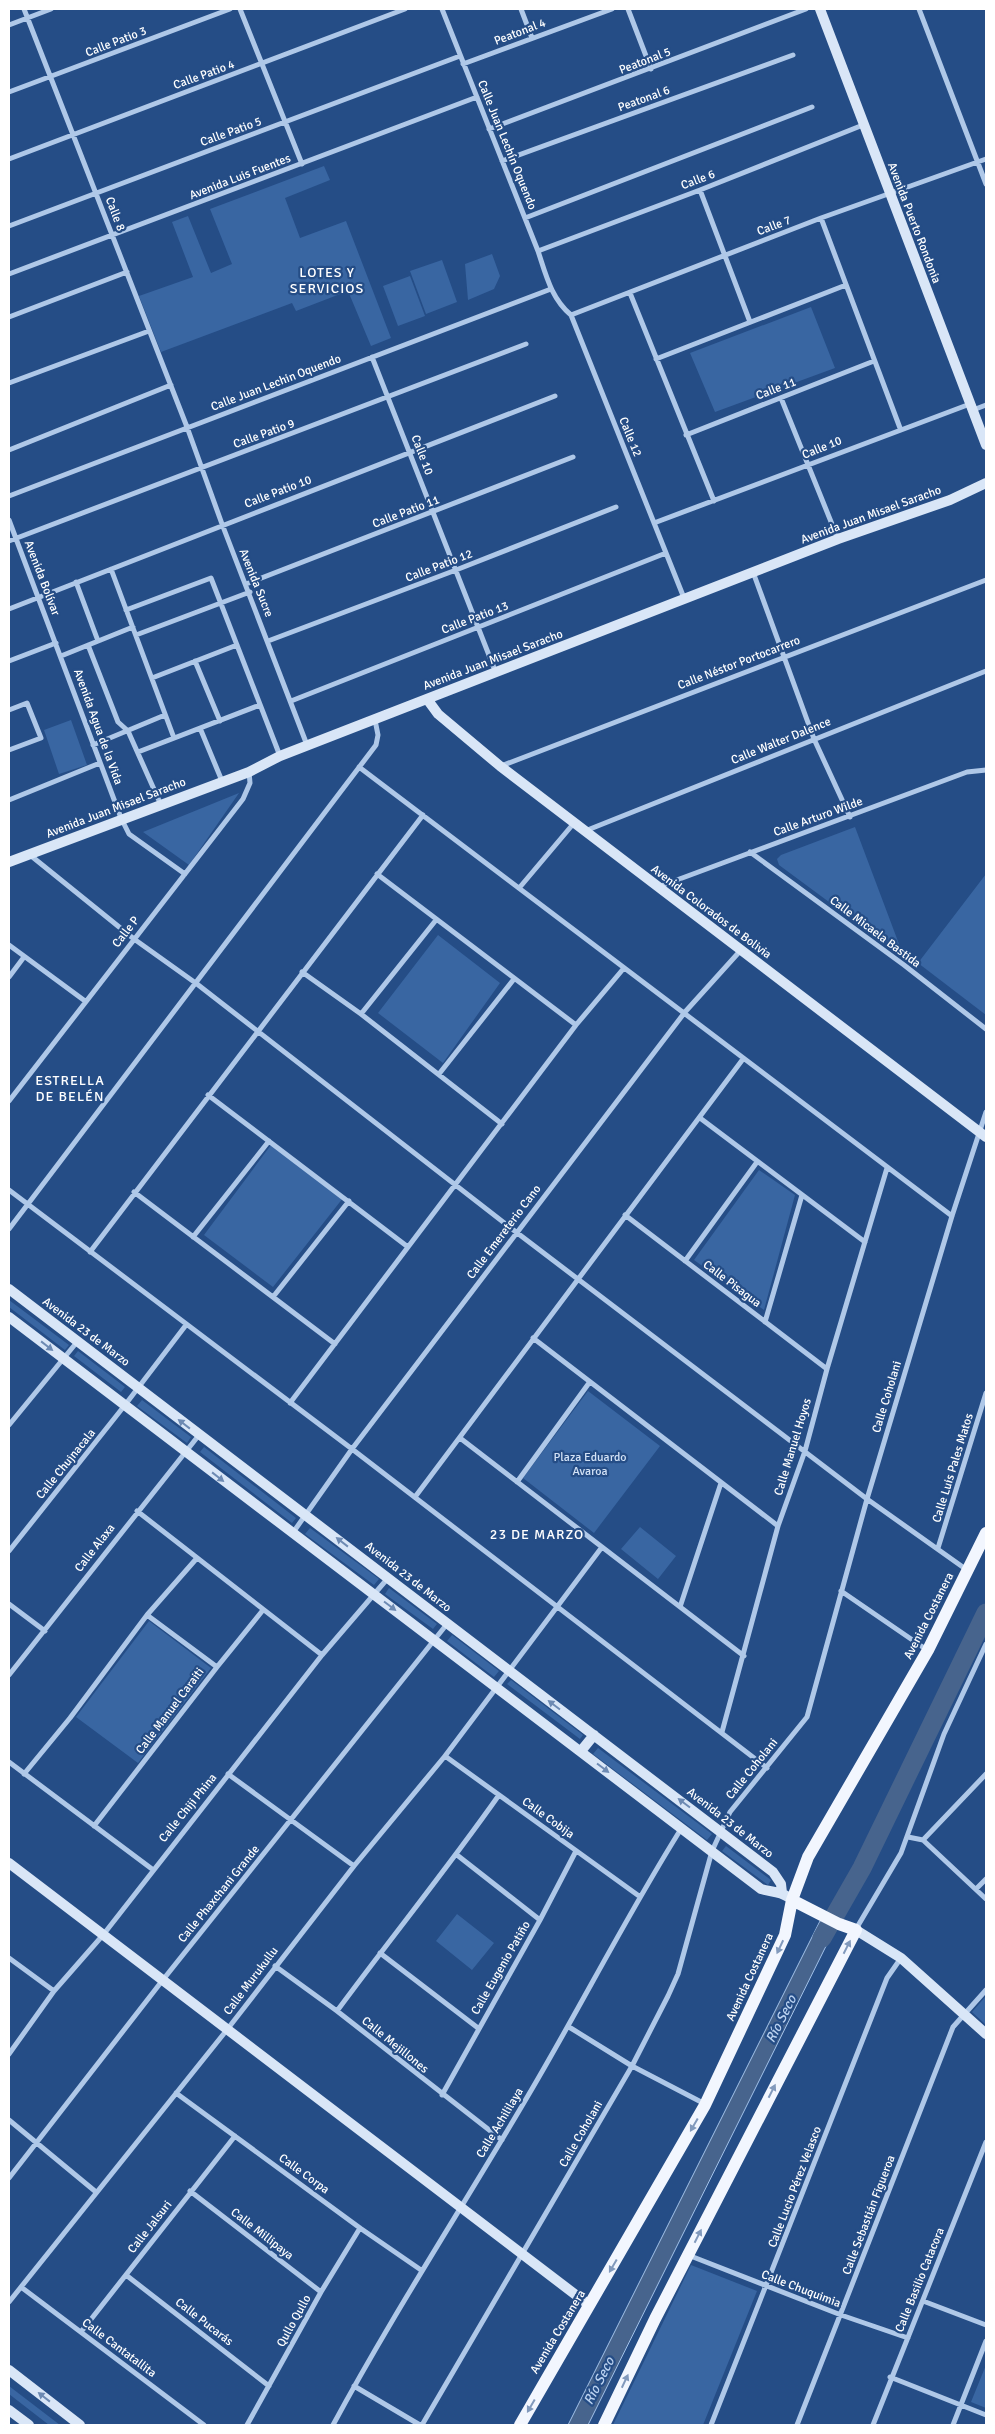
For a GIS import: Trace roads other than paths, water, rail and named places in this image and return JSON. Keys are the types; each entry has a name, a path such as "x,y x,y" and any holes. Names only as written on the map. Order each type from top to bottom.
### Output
{"main road":[{"name":"Avenida Costanera","path":"520,2425 706,2104 786,1935 787,1897 818,1837 928,1650 986,1533"},
{"path":"604,2425 688,2255 856,1930 820,1915 787,1897"}],"street":[{"name":"Calle 8","path":"24,9 187,427"},
{"path":"9,25 51,9"},
{"name":"Calle Patio 3","path":"9,92 230,9"},
{"path":"240,9 302,164"},
{"name":"Calle Patio 4","path":"9,159 405,9"},
{"name":"Calle Juan Lechín Oquendo","path":"442,9 538,251 550,289"},
{"path":"521,9 532,38"},
{"name":"Peatonal 4","path":"463,64 612,9"},
{"path":"628,9 651,69"},
{"name":"Peatonal 5","path":"489,129 806,9"},
{"name":"Avenida Puerto Rondonia","path":"820,9 986,445"},
{"path":"918,9 986,184"},
{"name":"Peatonal 6","path":"502,161 793,55"},
{"name":"Calle Patio 5","path":"9,226 460,56"},
{"name":"Avenida Luis Fuentes","path":"9,274 113,237 477,97"},
{"path":"525,218 812,107"},
{"name":"Calle 6","path":"538,251 700,190 863,125"},
{"name":"Calle 7","path":"571,315 821,218 986,159"},
{"path":"700,190 750,322"},
{"path":"821,218 900,428"},
{"path":"9,317 127,272"},
{"path":"656,359 846,285"},
{"name":"Calle 12","path":"550,289 561,306 571,315 684,598"},
{"name":"Calle Juan Lechin Oquendo","path":"9,496 550,289"},
{"path":"630,293 714,501"},
{"path":"9,383 150,331"},
{"name":"Calle Patio 9","path":"9,542 526,344"},
{"name":"Calle 10","path":"372,357 496,673"},
{"name":"Calle 11","path":"686,435 874,361"},
{"path":"9,450 171,385"},
{"name":"Calle Patio 10","path":"9,609 222,524 555,396"},
{"path":"781,398 838,539"},
{"name":"Calle 10","path":"654,523 900,428 971,407 986,405"},
{"name":"Avenida Sucre","path":"187,427 307,746"},
{"name":"Calle Patio 11","path":"246,584 574,457"},
{"name":"Avenida Juan Misael Saracho","path":"9,862 121,818 249,772 280,756 838,539 950,500 986,483"},
{"name":"Calle Patio 12","path":"268,641 456,570 616,506"},
{"name":"Avenida Bolívar","path":"9,520 56,643"},
{"name":"Calle Patio 13","path":"291,701 666,553"},
{"path":"111,569 174,738"},
{"path":"753,572 814,738 850,817"},
{"path":"126,610 211,578 280,756"},
{"name":"Calle Néstor Portocarrero","path":"500,766 986,580"},
{"path":"76,582 98,641"},
{"path":"136,635 250,592"},
{"path":"61,656 133,627"},
{"path":"9,661 56,643"},
{"name":"Avenida Agua de la Vida","path":"56,643 100,764 129,834 185,874"},
{"path":"88,645 118,722 128,731 161,804"},
{"path":"152,678 237,645"},
{"path":"195,661 220,721"},
{"name":"Calle Walter Dalence","path":"585,831 814,738 986,671"},
{"name":"Avenida Colorados de Bolivia","path":"427,699 438,714 500,766 982,1134"},
{"path":"9,710 27,703 41,738 9,750"},
{"path":"138,752 260,705"},
{"path":"93,745 166,715"},
{"path":"9,1229 197,984 376,745 378,735 376,720"},
{"path":"200,728 222,781"},
{"path":"9,800 100,764"},
{"path":"359,767 520,887 624,968 685,1012 743,1059 952,1216"},
{"name":"Calle Arturo Wilde","path":"658,887 968,772 986,770"},
{"name":"Calle P","path":"10,1097 243,799 250,783 249,772"},
{"path":"90,1252 423,815"},
{"path":"520,887 574,824"},
{"name":"Calle Micaela Bastida","path":"750,852 897,960 986,1029"},
{"path":"28,855 134,939 197,984 577,1279 867,1499 968,1570"},
{"path":"377,874 576,1026"},
{"path":"361,1014 436,920"},
{"path":"9,945 85,1001"},
{"name":"Calle Emereterio Cano","path":"292,1534 352,1449 685,1012 741,950"},
{"path":"9,977 24,957"},
{"path":"290,1403 576,1026 624,968"},
{"path":"302,972 361,1014 502,1124"},
{"path":"439,1074 514,979"},
{"path":"414,1497 743,1059"},
{"path":"208,1095 408,1247"},
{"name":"Calle Coholani","path":"421,2425 632,2066 678,1974 712,1852 736,1803 767,1768 806,1717 867,1499 952,1216 982,1134 986,1112"},
{"path":"700,1118 865,1242"},
{"path":"193,1237 269,1141"},
{"path":"685,1261 757,1162"},
{"name":"Calle Manuel Hoyos","path":"722,1732 778,1526 805,1451 827,1369 888,1168"},
{"path":"9,1190 352,1449 556,1608 767,1768"},
{"path":"134,1192 335,1344"},
{"path":"765,1322 802,1195"},
{"path":"273,1297 349,1201"},
{"name":"Calle Pisagua","path":"625,1215 827,1369"},
{"name":"Avenida 23 de Marzo","path":"9,1288 77,1342 305,1513 447,1624 722,1832 773,1872 787,1897"},
{"path":"9,1316 292,1534 496,1686 761,1889 787,1897"},
{"name":"Calle Chujnacala","path":"9,1551 139,1388 186,1325"},
{"path":"533,1338 589,1383 778,1526"},
{"path":"9,1425 77,1342"},
{"path":"517,1482 589,1383"},
{"name":"Calle Luis Pales Matos","path":"938,1548 986,1393"},
{"path":"9,1415 14,1418"},
{"name":"Calle Alaxa","path":"9,1675 199,1434"},
{"path":"460,1438 744,1656"},
{"path":"680,1607 721,1483"},
{"path":"137,1511 322,1655"},
{"name":"Calle Murukullu","path":"9,2302 354,1866 445,1756 602,1547"},
{"path":"24,1774 70,1718 147,1615 197,1558"},
{"name":"Calle Chiji Phina","path":"9,2054 54,1991 103,1935 152,1869 322,1655 388,1577"},
{"path":"841,1591 928,1650"},
{"path":"9,1604 45,1631"},
{"name":"Calle Manuel Caraiti","path":"94,1826 263,1610"},
{"path":"147,1615 217,1667"},
{"name":"Calle Phaxchani Grande","path":"9,2178 162,1981 447,1624"},
{"path":"986,1644 944,1734 915,1810 908,1837 856,1930 901,1958 986,2034"},
{"path":"580,1751 594,1735"},
{"name":"Calle Cobija","path":"445,1756 639,1896"},
{"path":"9,1762 152,1869"},
{"path":"228,1774 354,1866"},
{"path":"923,1840 986,1774"},
{"path":"337,2011 457,1855 499,1795"},
{"name":"Calle Achililaya","path":"333,2425 422,2270 461,2209 568,2027 639,1896 682,1829"},
{"path":"908,1837 923,1840 986,1899"},
{"name":"Calle Eugenio Patiño","path":"442,2095 540,1920 576,1851"},
{"path":"457,1855 540,1920"},
{"path":"9,1863 589,2306"},
{"path":"976,1889 986,1879"},
{"path":"380,1953 478,2028"},
{"path":"9,1958 54,1991"},
{"name":"Calle Lucio Pérez Velasco","path":"711,2425 888,1978 901,1958"},
{"name":"Calle Mejillones","path":"275,1966 337,2011 442,2095 502,2140"},
{"name":"Calle Sebastián Figueroa","path":"797,2425 953,2027 986,1990"},
{"path":"568,2027 632,2066 706,2104"},
{"name":"Calle Corpa","path":"176,2093 360,2228 422,2270"},
{"path":"9,2120 96,2192"},
{"name":"Calle Jalsuri","path":"81,2332 235,2136"},
{"name":"Calle Basilio Catacora","path":"873,2425 890,2377 908,2338 986,2142"},
{"name":"Calle Millipaya","path":"190,2191 321,2292"},
{"name":"Qullo Qullo","path":"247,2425 321,2292 360,2228"},
{"name":"Calle Chuquimia","path":"688,2255 841,2315 908,2338"},
{"name":"Calle Pucarás","path":"126,2274 269,2386"},
{"name":"Calle Cantatallita","path":"21,2287 204,2425"},
{"path":"923,2300 986,2325"},
{"path":"953,2425 986,2341"},
{"path":"9,2370 80,2425"},
{"path":"890,2377 986,2415"},
{"path":"354,2386 421,2425"},
{"path":"9,2410 29,2425"}],"water":[{"name":"Río Seco","path":"820,1921 835,1928 588,2425 568,2425"}],"waterway":[{"name":"Río Seco","path":"822,1938 862,1868 986,1613"}],"district":[{"name":"LOTES Y SERVICIOS","path":"327,280"},
{"name":"ESTRELLA DE BELÉN","path":"70,1088"},
{"name":"23 DE MARZO","path":"537,1534"}],"park label":[{"name":"Plaza Eduardo Avaroa","path":"590,1464"}]}
